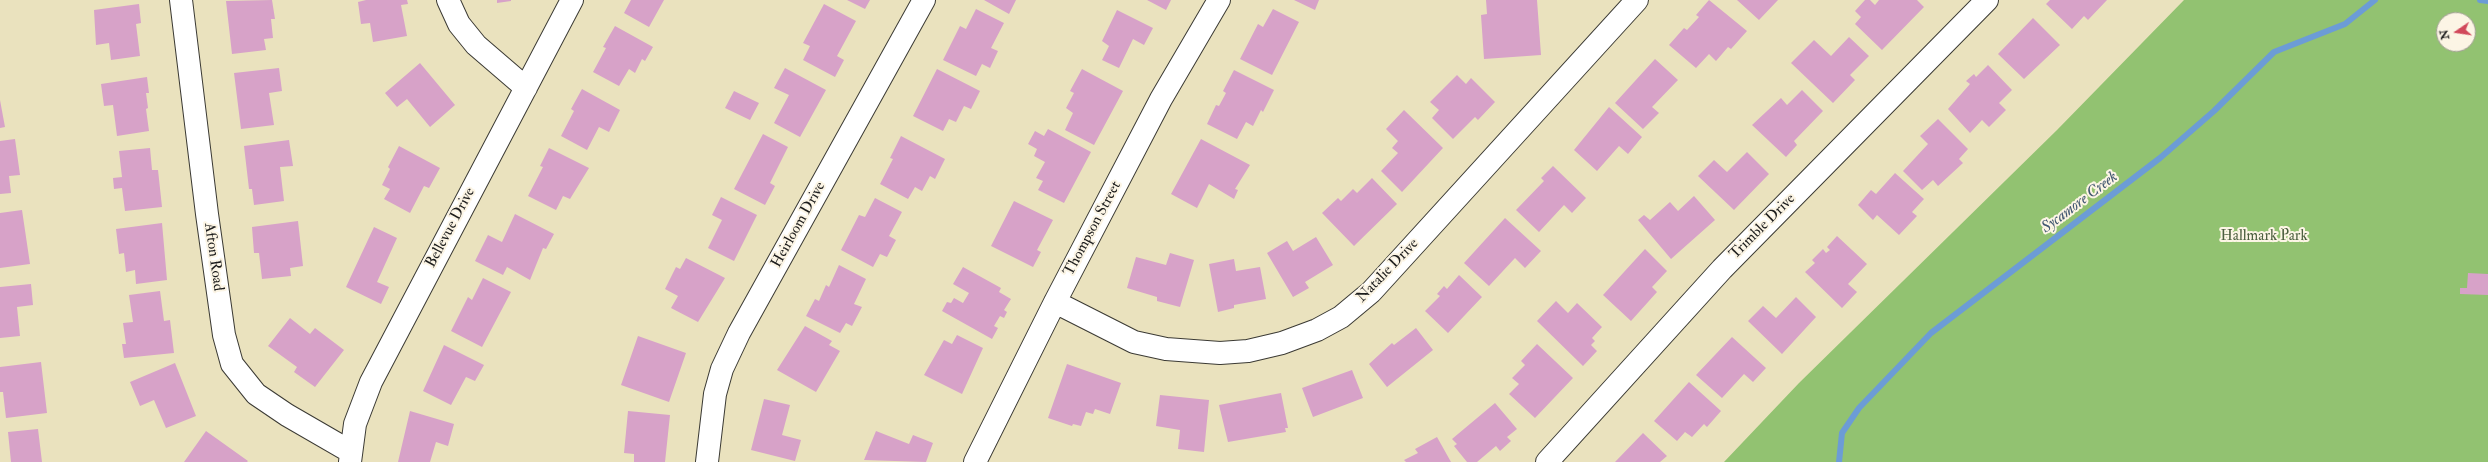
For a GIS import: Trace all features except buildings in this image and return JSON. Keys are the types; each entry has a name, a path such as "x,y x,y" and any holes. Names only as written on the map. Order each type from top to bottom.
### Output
{"street":[{"name":"Afton Road","path":"181,0 206,214 224,335 232,364 256,394 351,457"},
{"path":"448,0 459,24 476,45 526,88"},
{"name":"Bellevue Drive","path":"351,457 355,424 371,382 572,0"},
{"name":"Heirloom Drive","path":"707,462 715,394 722,369 739,333 924,0"},
{"name":"Thompson Street","path":"975,462 1055,302 1161,99 1219,0"},
{"name":"Trimble Drive","path":"1547,462 1722,269 1987,0"},
{"name":"Natalie Drive","path":"1055,302 1134,342 1166,349 1220,353 1248,351 1282,343 1317,330 1341,317 1371,292 1628,3"}],"green space":[{"name":"Hallmark Park","path":"2184,0 2488,0 2488,462 1724,462 1799,383 2057,130"}],"waterway":[{"name":"Sycamore Creek","path":"1839,462 1842,433 1859,408 1931,333 2160,158 2214,111 2274,52 2345,24 2375,0"},
{"name":"Sycamore Creek","path":"2480,0 2488,1"}]}
